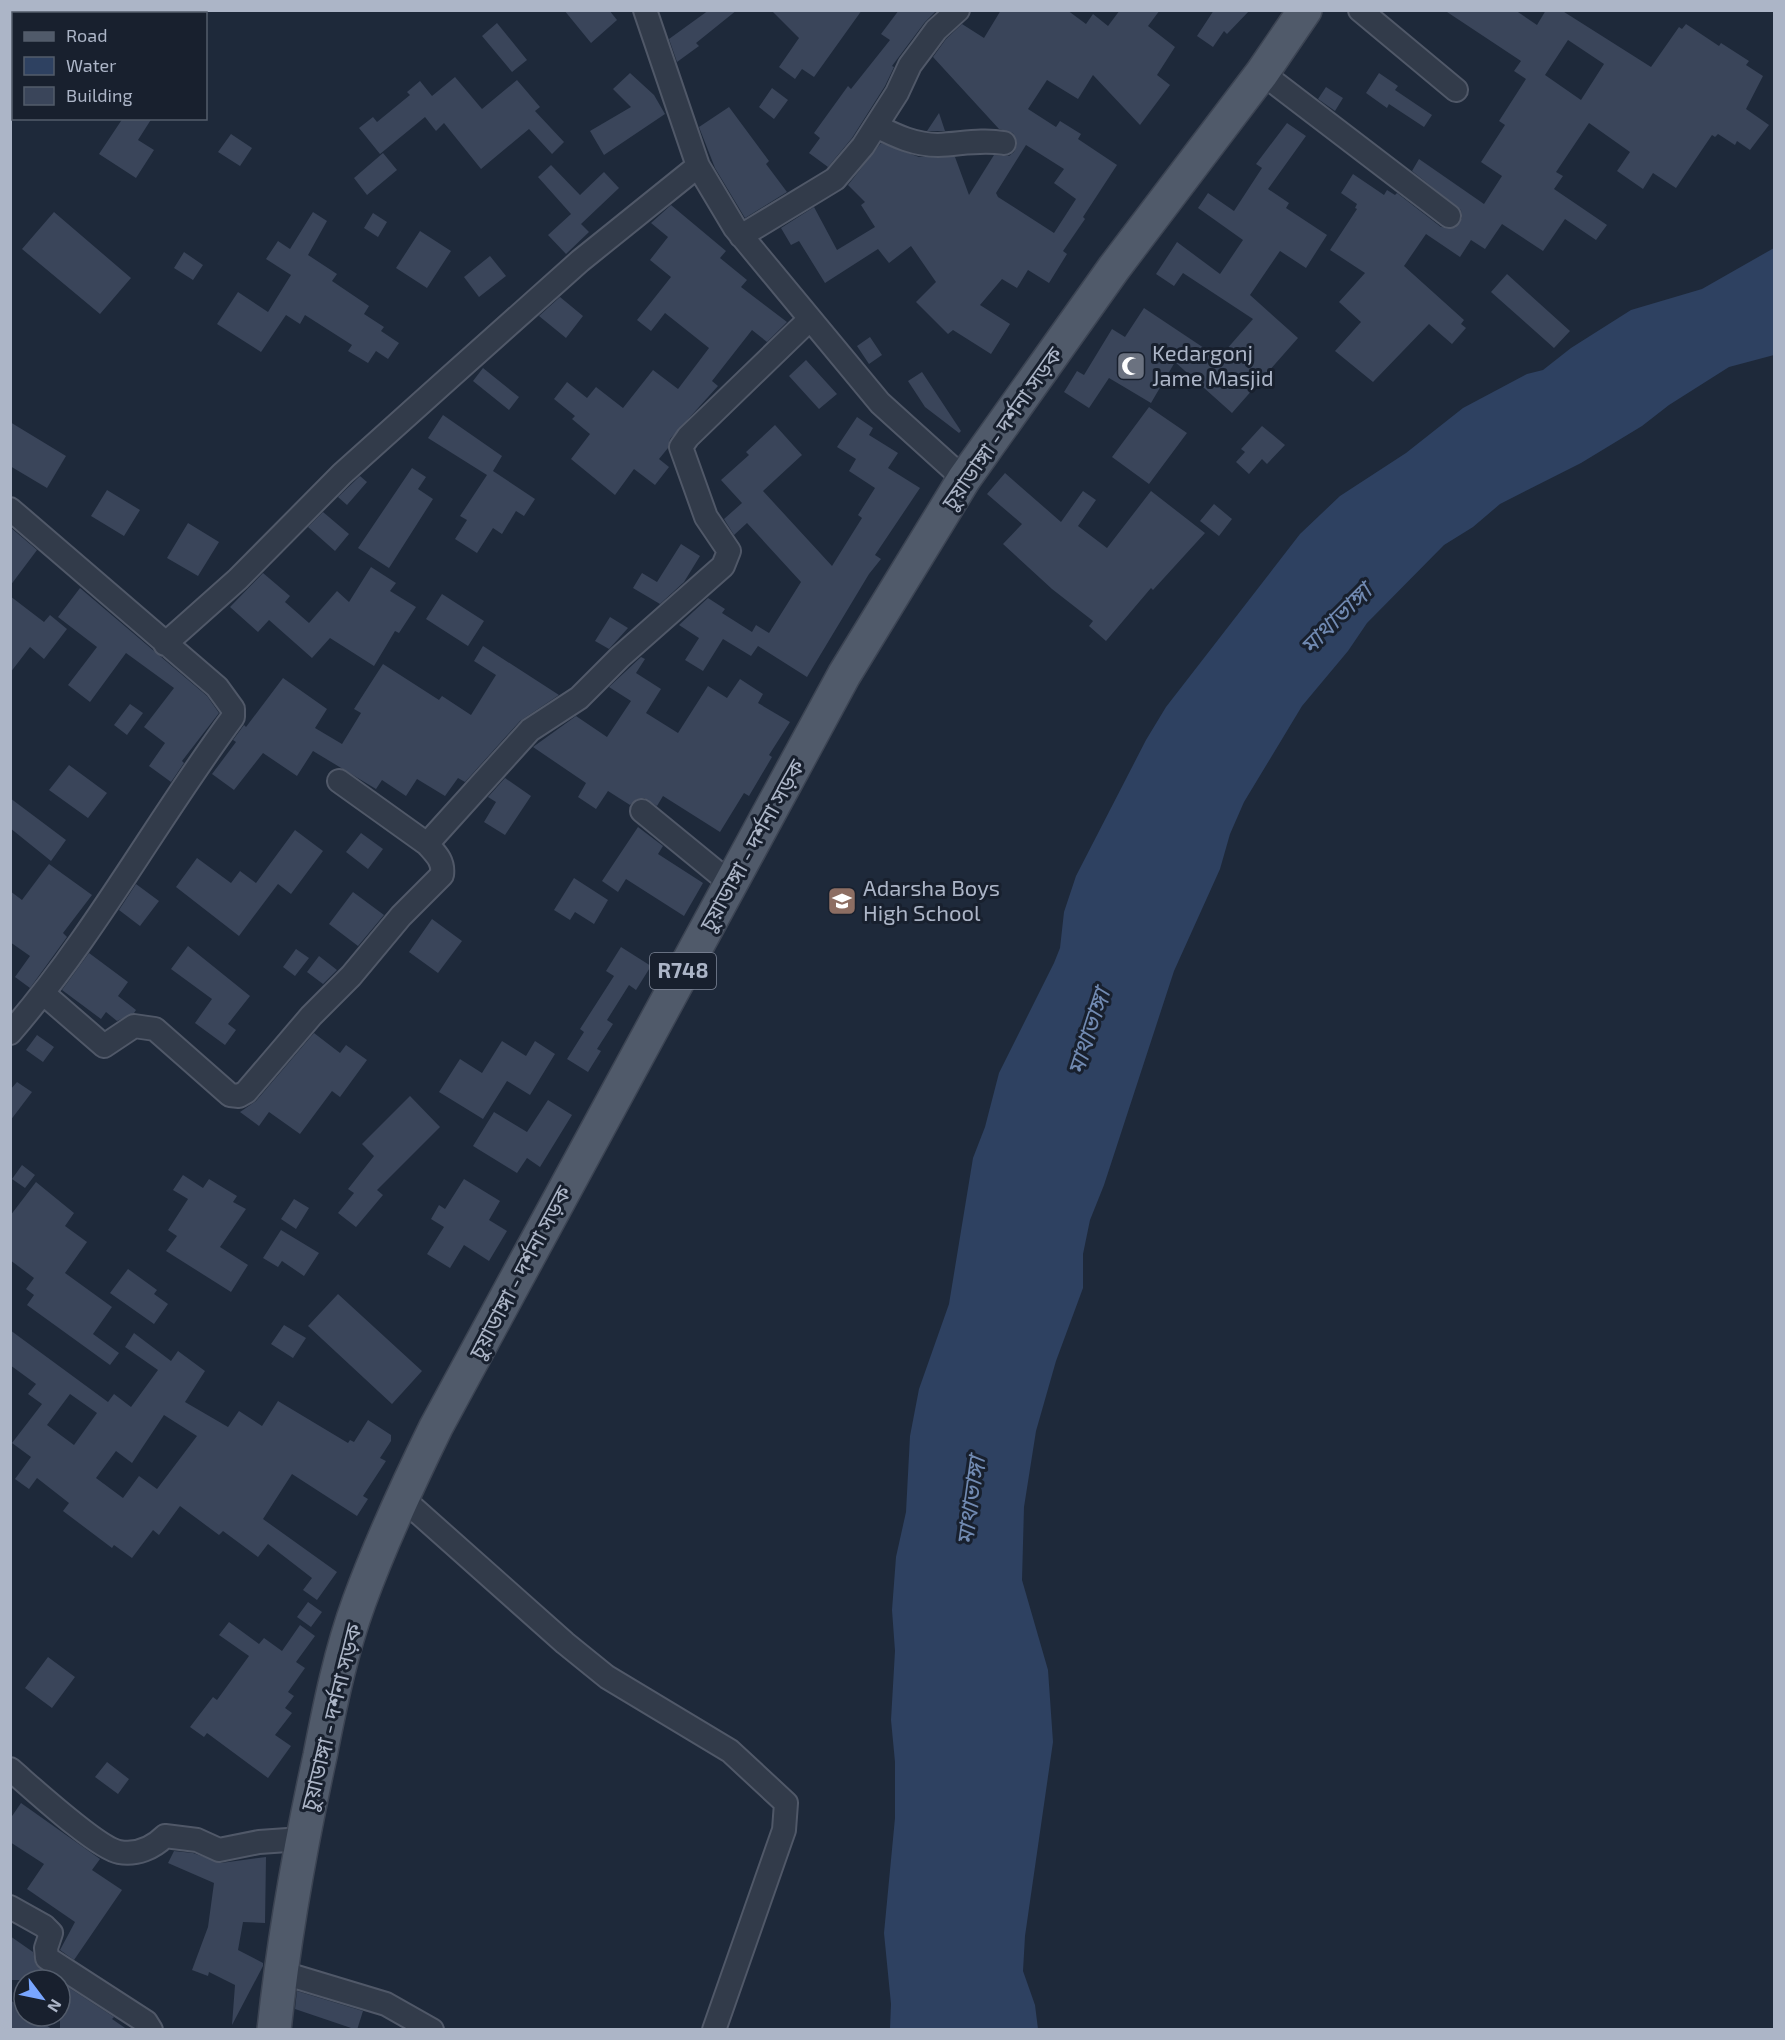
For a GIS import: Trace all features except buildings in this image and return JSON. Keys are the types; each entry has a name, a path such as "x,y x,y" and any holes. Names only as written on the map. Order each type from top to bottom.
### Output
{"main road":[{"name":"চুয়াডাঙ্গা - দর্শনা সড়ক","path":"274,2030 280,1972 302,1839 328,1716 358,1604 402,1498 436,1427 844,675 963,479 1114,268 1262,73 1305,10"}],"street":[{"path":"645,10 698,166 741,236 880,403 963,479"},
{"path":"741,236 835,179 876,126 922,49 936,30 958,10"},
{"path":"1360,10 1456,90"},
{"path":"1262,73 1449,216"},
{"path":"876,126 904,140 937,145 986,140 1004,143"},
{"path":"165,644 238,579 342,474 449,378 580,261 698,166"},
{"path":"427,844 530,730 579,698 620,657 723,566 729,551 706,517 681,447 810,320"},
{"path":"10,509 217,687 231,702 233,717 44,994 10,1033"},
{"path":"44,994 104,1046 134,1026 154,1029 230,1095 239,1096 246,1092 311,1016 351,976 401,916 442,875 443,867 427,844 339,781"},
{"path":"642,811 730,883"},
{"path":"402,1498 565,1644 606,1677 730,1751 786,1803 784,1830 714,2030"},
{"path":"10,1769 80,1827 117,1852 140,1852 156,1845 165,1836 197,1840 219,1850 259,1842 302,1839"},
{"path":"10,1906 44,1926 51,1933 46,1948 47,1958 146,2022 151,2030"},
{"path":"280,1972 386,2004 432,2030"}],"water":[{"name":"মাথাভাঙ্গা","path":"1774,248 1774,355 1729,367 1669,405 1642,426 1581,463 1500,504 1473,527 1444,545 1367,623 1348,651 1302,706 1244,802 1230,834 1220,869 1174,971 1104,1185 1090,1220 1083,1254 1083,1288 1056,1361 1036,1431 1024,1507 1022,1580 1048,1670 1053,1742 1025,1936 1023,1971 1035,2005 1038,2029 890,2029 891,2004 884,1933 895,1818 895,1762 891,1720 895,1651 892,1610 896,1557 906,1512 910,1436 919,1389 949,1304 973,1158 985,1127 999,1073 1060,948 1064,912 1076,876 1146,740 1166,707 1300,534 1340,496 1406,453 1463,408 1527,374 1543,370 1571,348 1631,310 1702,289"}],"place":[{"name":"Kedargonj Jame Masjid","path":"1131,366"},
{"name":"Adarsha Boys High School","path":"842,901"}]}
